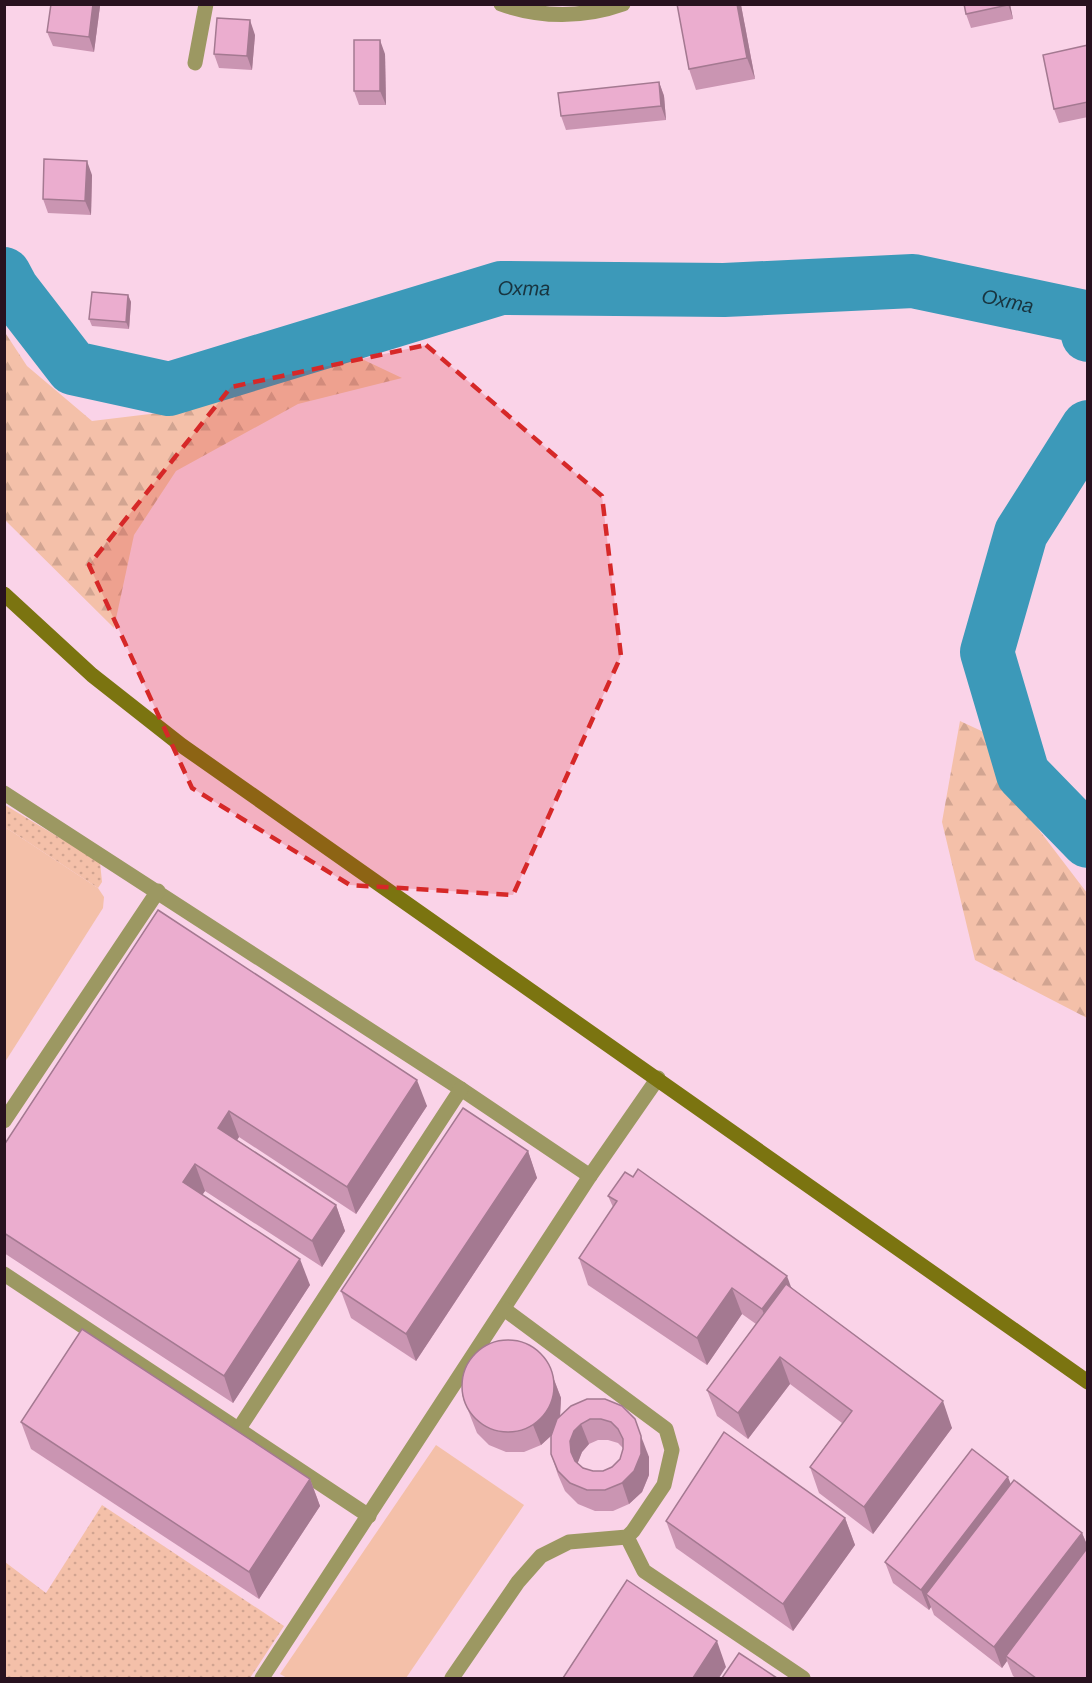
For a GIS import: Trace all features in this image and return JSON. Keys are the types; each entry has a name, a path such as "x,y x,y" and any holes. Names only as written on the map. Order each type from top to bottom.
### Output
{"main road":[{"path":"4,594 92,675 181,745 1088,1382"}],"street":[{"path":"195,63 206,4"},
{"path":"501,4 520,11 561,16 606,10 623,4"},
{"path":"4,793 461,1089 590,1176"},
{"path":"4,1121 158,891"},
{"path":"262,1678 590,1176 658,1078"},
{"path":"238,1430 461,1089"},
{"path":"4,1274 369,1516"},
{"path":"452,1678 518,1582 541,1556 568,1542 627,1537 664,1485 672,1450 666,1429 504,1309"},
{"path":"627,1537 644,1571 803,1678"}],"highlighted area":[{"path":"426,345 602,496 621,656 513,895 350,885 192,788 89,565 231,387"}],"green space":[{"path":"4,331 27,366 92,421 183,410 229,381 302,368 345,351 402,378 298,404 176,471 134,535 114,628 5,520"},
{"path":"960,721 990,735 1004,784 1087,893 1087,1018 975,960 942,822"},
{"path":"5,805 100,862 102,882 98,888 5,827"},
{"path":"5,827 98,888 104,897 103,908 5,1062"},
{"path":"436,1445 524,1505 406,1678 287,1678 280,1674"},
{"path":"102,1505 284,1626 250,1678 5,1678 5,1562 46,1593"}],"building":[{"path":"51,4 93,4 89,37 47,32"},
{"path":"677,4 737,4 747,58 689,69"},
{"path":"964,4 1008,4 1008,5 966,14"},
{"path":"217,18 250,20 247,56 214,54"},
{"path":"354,40 380,40 380,91 354,91"},
{"path":"1088,45 1088,102 1054,109 1043,55"},
{"path":"659,82 661,106 561,116 558,93"},
{"path":"44,159 87,161 85,201 43,199"},
{"path":"92,292 128,295 126,322 89,319"},
{"path":"158,910 417,1080 347,1187 229,1111 218,1128 336,1205 312,1241 195,1164 183,1182 300,1259 224,1376 4,1233 4,1145"},
{"path":"463,1108 528,1151 406,1334 341,1291"},
{"path":"638,1169 787,1276 762,1309 732,1288 697,1338 579,1258 617,1201 608,1196 625,1172 633,1177"},
{"path":"786,1284 943,1401 864,1507 810,1467 852,1411 780,1357 738,1413 707,1390"},
{"path":"82,1329 310,1479 249,1572 21,1422"},
{"path":"508,1340 525,1344 540,1354 550,1369 554,1386 550,1403 540,1418 525,1428 508,1432 491,1428 476,1418 466,1403 462,1386 466,1369 476,1354 491,1344"},
{"path":"587,1399 605,1399 622,1406 635,1419 641,1436 641,1454 634,1471 622,1483 605,1490 587,1490 570,1483 558,1471 551,1454 551,1436 557,1419 571,1406","holes":["590,1419 611,1422 618,1429 623,1439 623,1449 620,1459 612,1467 603,1471 593,1471 583,1468 575,1461 570,1441 574,1431 581,1424"]},
{"path":"724,1432 845,1518 783,1604 666,1521"},
{"path":"972,1449 1008,1477 921,1590 885,1562"},
{"path":"1014,1480 1082,1533 994,1647 926,1594"},
{"path":"1088,1547 1088,1678 1036,1678 1006,1656"},
{"path":"627,1580 717,1641 693,1678 563,1678"},
{"path":"739,1653 777,1678 722,1678"}],"waterway":[{"name":"Охта","path":"4,274 12,289 73,368 169,389 501,288 724,290 913,281 1084,317 1088,335"},
{"name":"Охта","path":"1088,427 1021,533 987,652 1023,774 1088,841"}]}
